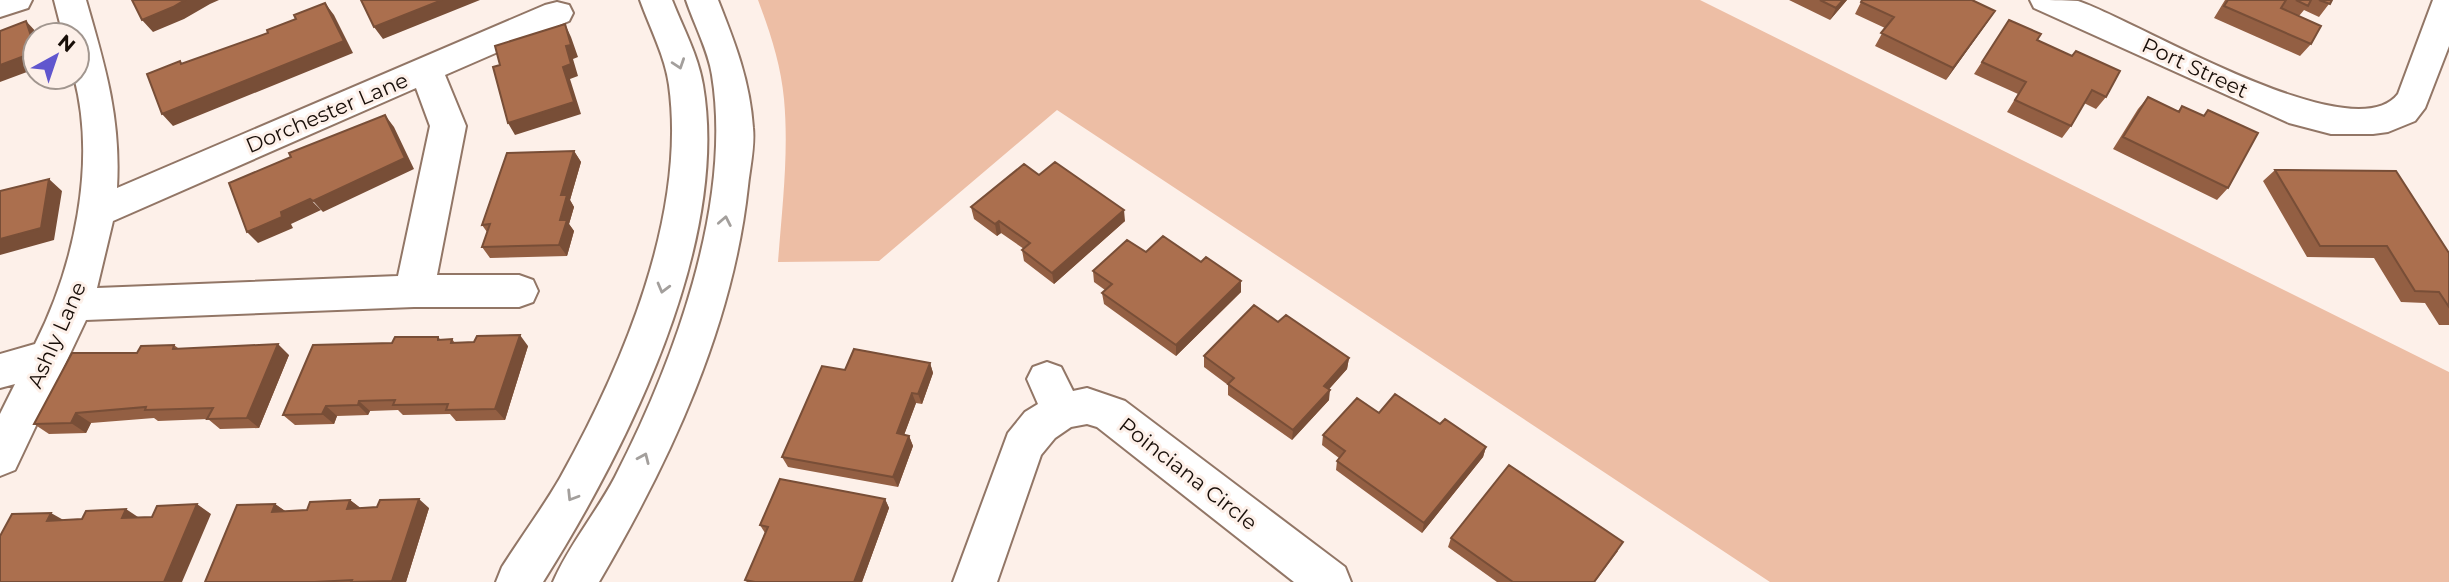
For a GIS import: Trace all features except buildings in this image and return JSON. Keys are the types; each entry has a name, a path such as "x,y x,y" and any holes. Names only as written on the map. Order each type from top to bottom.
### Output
{"street":[{"path":"0,6 16,0"},
{"name":"Ashly Lane","path":"0,457 74,305 96,212 100,152 94,87 70,0"},
{"path":"518,582 581,480 630,373 662,294 681,213 691,138 686,84 656,0"},
{"path":"575,582 630,490 679,378 710,295 727,210 736,130 729,72 702,0"},
{"name":"Port Street","path":"2046,0 2258,97 2301,114 2349,122 2388,119 2403,112 2413,99 2449,0"},
{"name":"Dorchester Lane","path":"96,212 557,13"},
{"path":"414,291 448,126 426,71"},
{"path":"74,305 414,291 519,291"},
{"path":"0,371 47,358"},
{"name":"Poinciana Circle","path":"975,582 1023,446 1040,425 1054,395 1111,414 1329,582"}],"shaded area":[{"path":"758,0 1700,0 2449,372 2449,582 1770,582 1057,110 879,261 778,262 785,160 784,99 774,49"}]}
